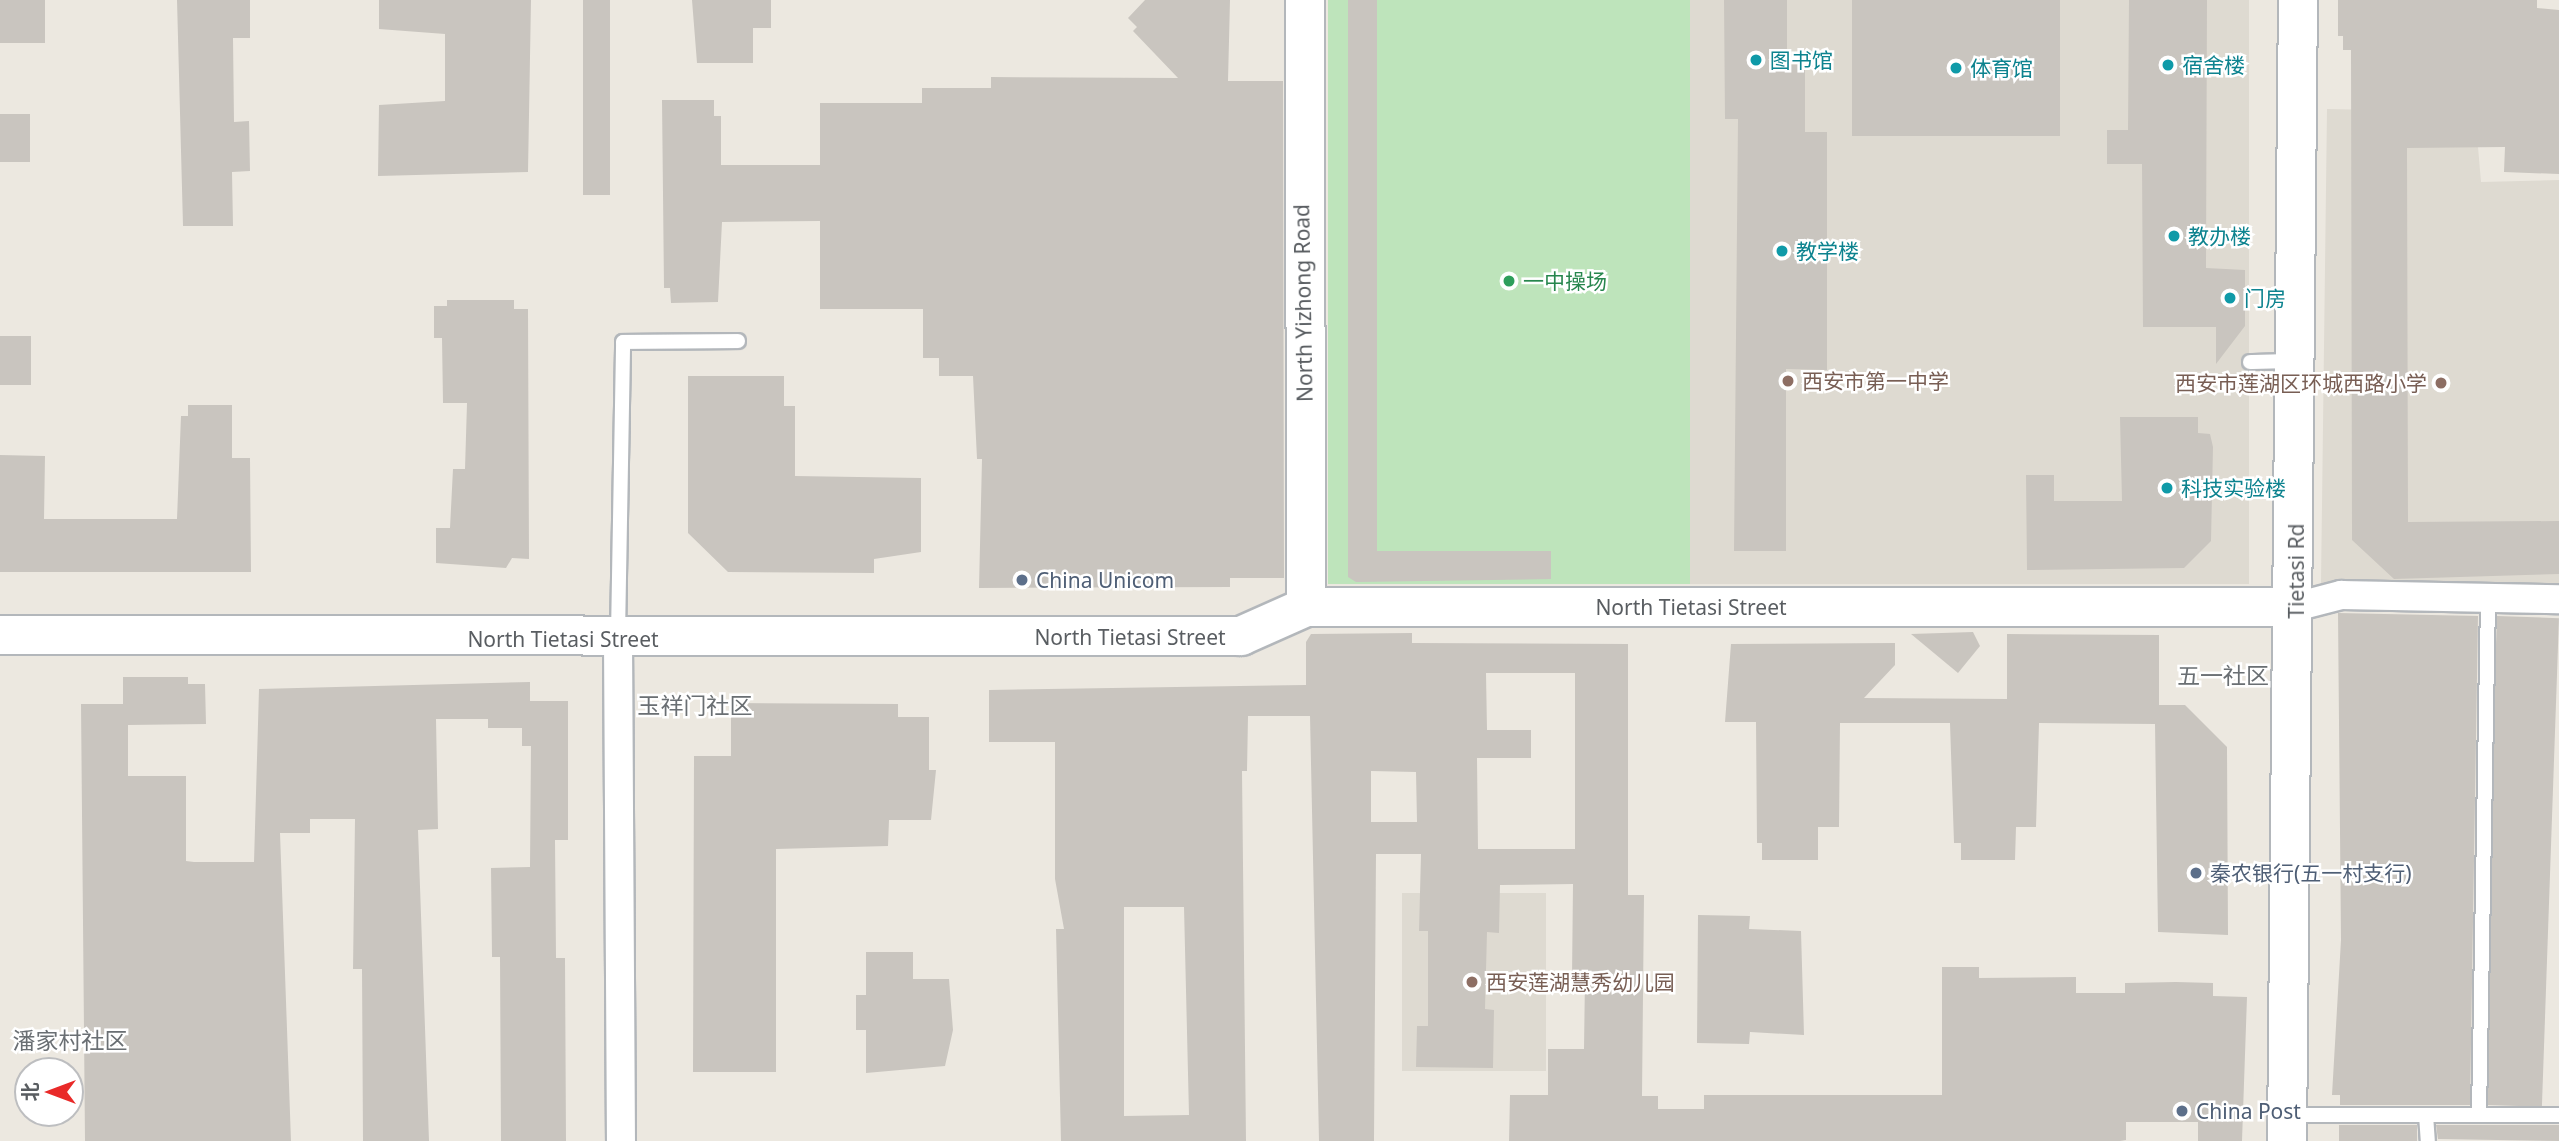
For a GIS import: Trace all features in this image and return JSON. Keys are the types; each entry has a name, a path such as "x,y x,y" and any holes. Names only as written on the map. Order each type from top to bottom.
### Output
{"street":[{"name":"North Yizhong Road","path":"1305,0 1306,607"},
{"name":"Tietasi Rd","path":"2287,1128 2295,607 2298,0"},
{"path":"2295,607 2342,595 2559,599"},
{"name":"North Tietasi Street","path":"0,635 618,639 1241,636 1306,607 2295,607"},
{"path":"618,639 621,1141"}],"lane":[{"path":"618,639 623,342 738,341"},
{"path":"2250,362 2296,361"},
{"path":"2479,1115 2488,599"},
{"path":"2426,1115 2428,1141"},
{"path":"2287,1128 2426,1115 2559,1115"}],"shaded area":[{"name":"西安市第一中学","path":"1328,0 2249,0 2249,584 1328,584"},
{"name":"西安市莲湖区环城西路小学","path":"2327,109 2475,112 2481,182 2559,180 2559,590 2321,584"},
{"name":"西安莲湖慧秀幼儿园","path":"1402,893 1546,893 1546,1071 1402,1071"}],"green space":[{"name":"一中操场","path":"1328,0 1690,0 1690,584 1328,584"}],"building":[{"path":"0,0 45,0 45,43 0,43"},
{"path":"177,0 250,0 250,38 233,38 234,122 249,121 250,171 232,172 233,226 183,226"},
{"path":"379,0 531,0 528,172 378,176 379,105 445,101 445,34 379,29"},
{"path":"583,0 610,0 610,195 583,195"},
{"path":"692,0 771,0 771,28 753,28 753,63 697,63"},
{"path":"1145,0 1230,0 1228,81 1283,81 1284,578 1230,578 1230,587 979,588 982,459 977,459 973,376 939,376 939,358 923,358 923,309 820,309 820,221 722,222 718,302 671,303 670,288 664,288 662,100 714,100 714,116 721,116 721,165 820,165 820,103 922,103 922,88 991,88 991,77 1178,78 1133,31 1137,27 1128,18"},
{"path":"1348,0 1377,0 1377,551 1551,551 1551,579 1356,582 1348,577"},
{"name":"教学楼","path":"1724,0 1787,0 1787,65 1805,65 1805,132 1827,132 1827,370 1786,369 1786,551 1734,551 1738,119 1725,119"},
{"name":"体育馆","path":"1852,0 2060,0 2060,136 1852,136"},
{"path":"2129,0 2207,0 2206,268 2245,270 2245,326 2216,364 2216,327 2143,327 2142,164 2107,164 2107,130 2128,130"},
{"path":"2338,0 2537,0 2537,8 2559,10 2559,174 2504,172 2505,147 2407,148 2408,522 2559,521 2559,574 2394,579 2352,540 2351,50 2343,50 2343,36 2338,36"},
{"path":"0,114 30,114 30,162 0,162"},
{"path":"447,300 514,300 514,309 528,309 529,559 512,558 506,568 436,563 436,528 450,528 453,469 465,469 467,403 443,403 442,338 434,338 434,306 447,306"},
{"path":"0,336 31,336 31,385 0,385"},
{"path":"688,376 784,376 784,406 795,406 795,476 921,478 921,552 874,559 874,573 728,572 688,533"},
{"path":"188,405 232,405 232,458 250,458 251,572 0,572 0,455 45,456 44,519 177,519 181,416 188,416"},
{"name":"科技实验楼","path":"2120,417 2198,417 2198,433 2210,434 2213,447 2211,541 2184,568 2027,570 2026,475 2054,475 2054,501 2122,501"},
{"path":"2338,613 2478,616 2470,1105 2340,1105 2340,1095 2332,1095 2341,940"},
{"path":"2497,616 2559,618 2542,1107 2480,1105"},
{"path":"1973,632 1980,646 1958,673 1911,634"},
{"path":"1412,633 1412,643 1628,644 1628,895 1644,895 1642,1096 1658,1096 1658,1109 1704,1109 1704,1095 1942,1095 1942,967 1979,967 1979,978 2076,977 2076,993 2125,993 2125,983 2176,982 2213,983 2213,996 2247,997 2242,1141 2198,1141 2198,1122 2126,1122 2126,1140 2120,1141 1509,1141 1510,1095 1548,1095 1548,1049 1584,1049 1585,978 1572,977 1573,884 1500,885 1499,933 1487,932 1485,1009 1494,1010 1493,1068 1416,1067 1417,1026 1428,1026 1428,931 1419,931 1421,854 1376,854 1374,1141 1319,1141 1310,716 1248,716 1247,771 1242,771 1246,1141 1061,1141 1056,929 1064,929 1055,879 1055,742 989,742 989,690 1306,685 1306,642 1311,634","holes":["1486,673 1575,673 1575,849 1478,849 1477,758 1531,758 1531,730 1487,730","1371,771 1416,772 1417,822 1371,822","1124,907 1184,907 1189,1115 1124,1116"]},
{"path":"2007,634 2159,635 2159,705 2185,705 2227,747 2228,935 2158,932 2155,724 2039,723 2036,827 2016,827 2015,860 1961,860 1961,843 1954,843 1950,723 1840,723 1839,827 1818,827 1818,860 1762,860 1762,843 1757,843 1756,722 1725,722 1731,644 1895,643 1895,665 1864,698 2007,699"},
{"path":"123,677 188,677 188,684 205,684 206,724 128,725 128,776 186,776 186,861 194,862 254,862 259,689 530,682 530,701 568,701 568,840 555,840 556,958 565,958 566,1141 501,1141 500,957 492,957 491,868 530,867 531,746 522,746 522,728 488,728 488,719 436,719 438,829 418,830 429,1141 363,1141 362,969 353,969 355,819 310,819 310,833 280,833 291,1141 85,1141 81,704 123,704"},
{"path":"731,703 898,704 898,717 929,717 929,770 936,770 931,820 889,820 888,846 776,849 776,1072 693,1072 694,756 731,756"},
{"path":"1698,915 1750,916 1749,929 1801,931 1804,1035 1750,1032 1749,1044 1697,1043"},
{"path":"866,952 913,952 913,979 949,979 953,1030 945,1066 866,1073 866,1030 856,1030 856,995 866,995"},
{"path":"2339,1125 2417,1125 2417,1141 2339,1141"},
{"path":"2436,1125 2559,1125 2559,1141 2438,1139"}],"place":[{"name":"图书馆","path":"1756,60"},
{"name":"宿舍楼","path":"2168,65"},
{"name":"体育馆","path":"1956,68"},
{"name":"教办楼","path":"2174,236"},
{"name":"教学楼","path":"1782,251"},
{"name":"一中操场","path":"1509,281"},
{"name":"门房","path":"2230,298"},
{"name":"西安市第一中学","path":"1788,381"},
{"name":"西安市莲湖区环城西路小学","path":"2441,383"},
{"name":"科技实验楼","path":"2167,488"},
{"name":"China Unicom","path":"1022,580"},
{"name":"秦农银行(五一村支行)","path":"2196,873"},
{"name":"西安莲湖慧秀幼儿园","path":"1472,982"},
{"name":"China Post","path":"2182,1111"}],"district":[{"name":"五一社区","path":"2223,675"},
{"name":"玉祥门社区","path":"695,705"},
{"name":"潘家村社区","path":"70,1040"}]}
